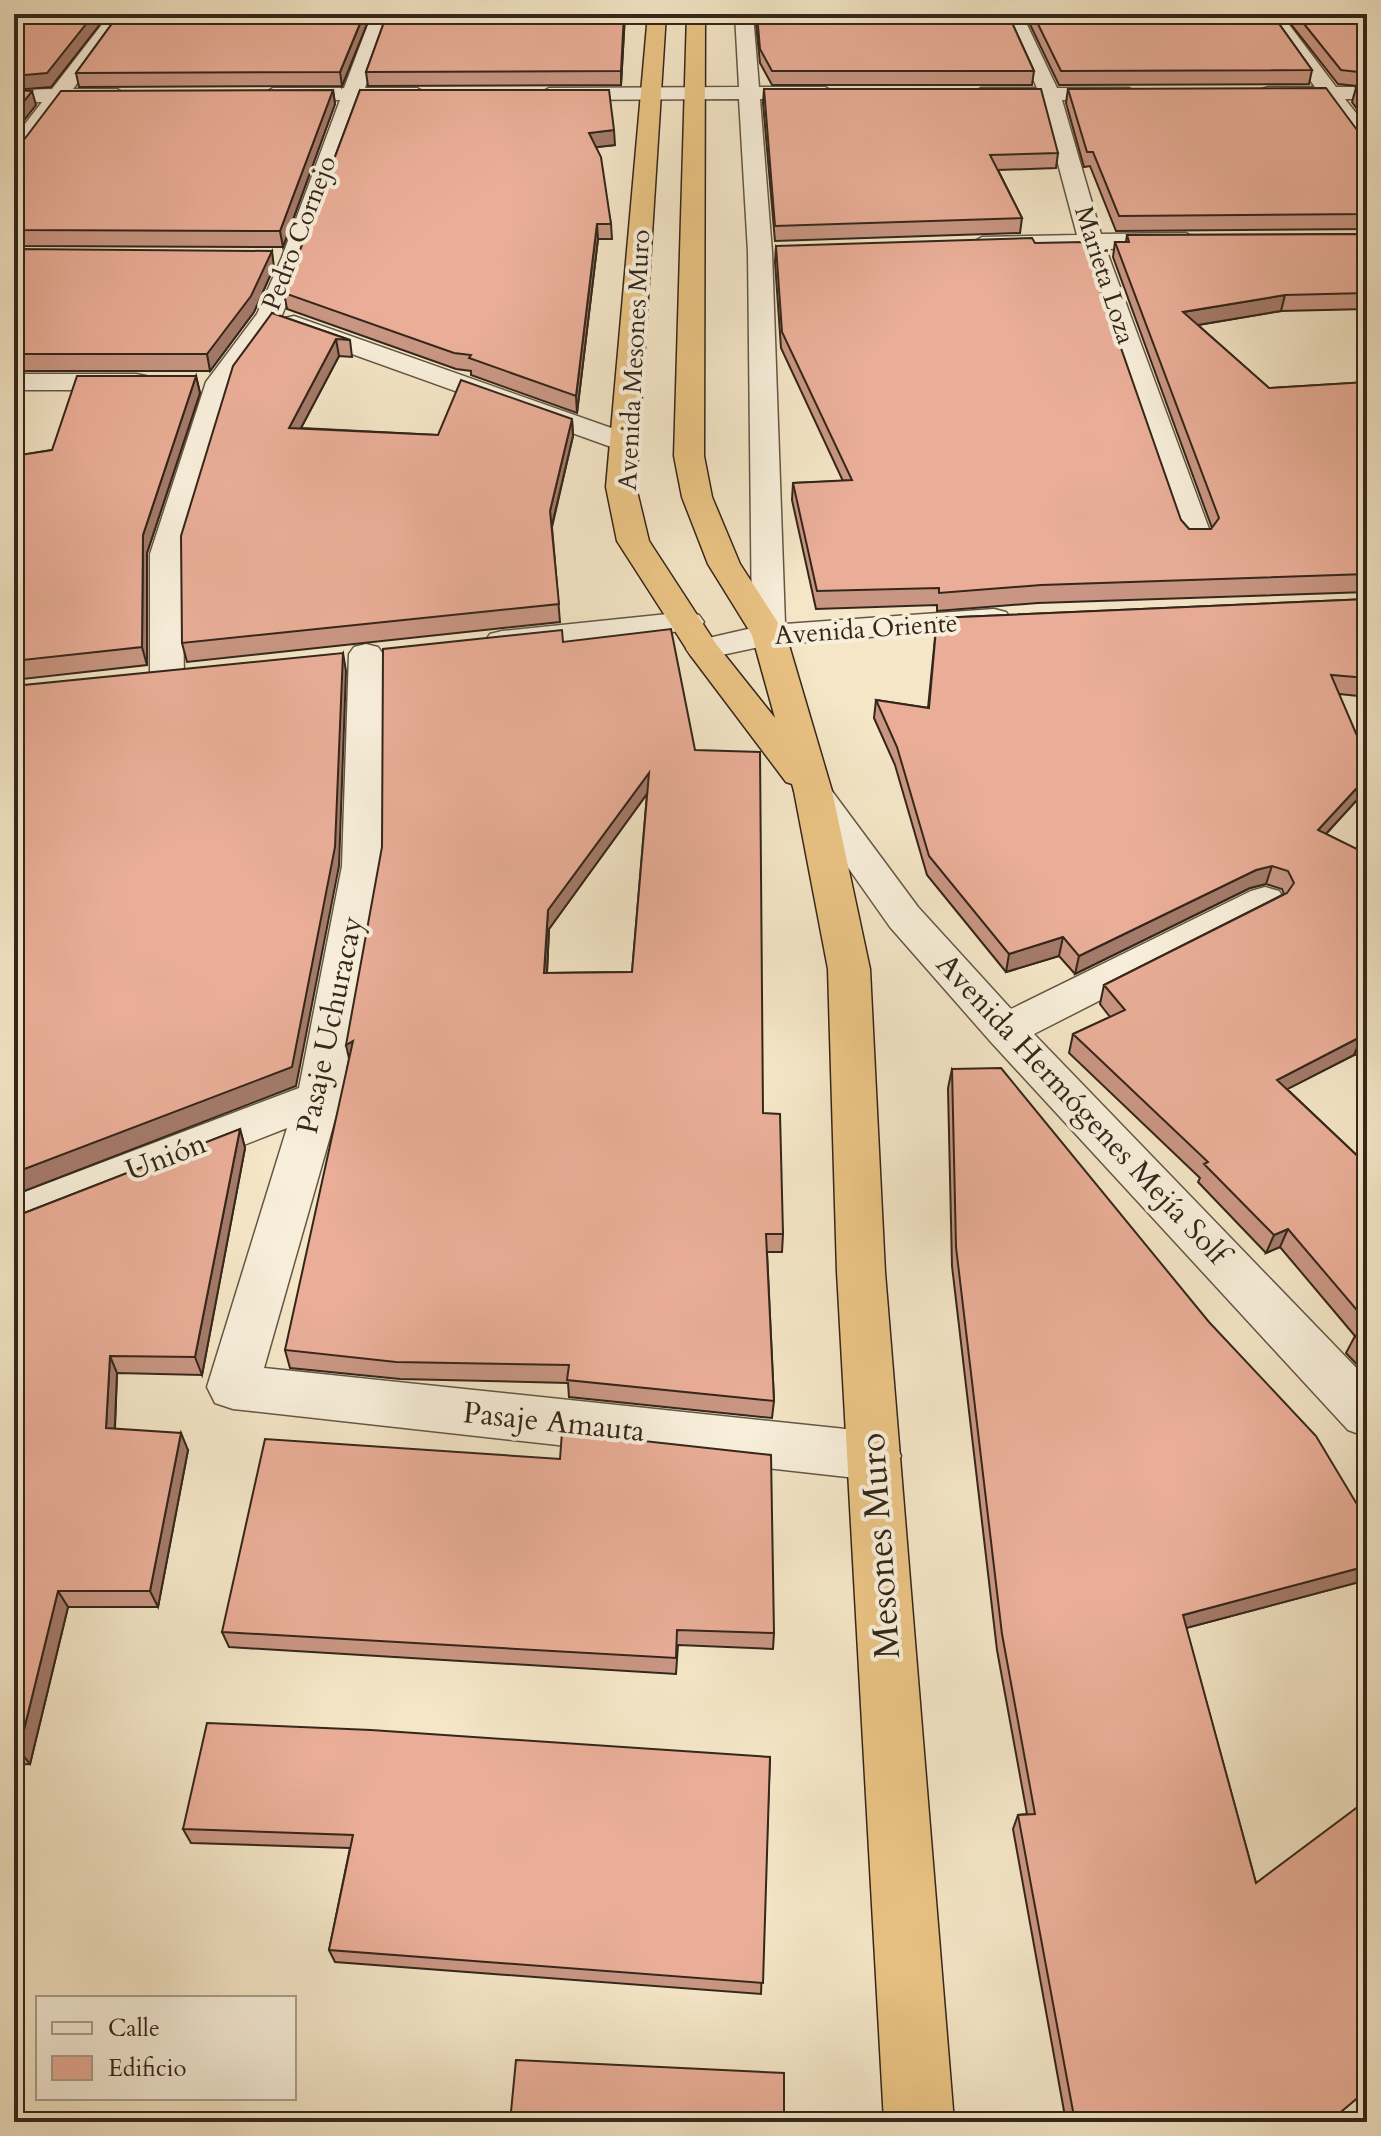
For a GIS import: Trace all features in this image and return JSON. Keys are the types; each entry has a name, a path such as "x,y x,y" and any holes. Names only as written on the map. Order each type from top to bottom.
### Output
{"highway":[{"name":"Avenida Mesones Muro","path":"657,14 621,487 633,541 695,636 813,791"},
{"name":"Mesones Muro","path":"696,14 689,456 697,497 724,564 769,635 813,791 849,969 861,1272 919,2122"}],"street":[{"path":"14,153 120,14"},
{"name":"Pedro Cornejo","path":"167,678 166,554 220,382 269,315 294,257 381,14"},
{"path":"744,14 760,252 769,635"},
{"name":"Marieta Loza","path":"1013,14 1050,94 1091,241 1196,537"},
{"path":"1271,14 1367,142"},
{"path":"526,94 843,93"},
{"path":"954,93 1144,94"},
{"path":"1254,93 1367,93"},
{"path":"259,94 431,94"},
{"path":"14,96 135,95"},
{"path":"965,245 1214,240"},
{"path":"760,252 792,251"},
{"path":"263,257 294,257"},
{"path":"269,315 624,442"},
{"path":"14,382 157,382"},
{"path":"189,382 220,382"},
{"name":"Avenida Oriente","path":"473,644 769,635 1020,618"},
{"name":"Pasaje Uchuracay","path":"233,1387 319,1098 362,866 366,654"},
{"name":"Avenida Hermógenes Mejía Solf","path":"813,791 904,917 1005,1030 1367,1414"},
{"path":"1005,1030 1265,900"},
{"name":"Unión","path":"14,1216 319,1098"},
{"name":"Pasaje Amauta","path":"233,1387 874,1456"}],"building":[{"path":"14,14 94,14 47,73 14,76"},
{"path":"119,14 364,14 340,72 76,73"},
{"path":"387,14 624,14 621,71 366,72"},
{"path":"757,14 1008,14 1034,71 772,71 760,49"},
{"path":"1033,14 1272,14 1312,70 1061,71"},
{"path":"1296,14 1367,14 1367,73 1341,70"},
{"path":"1367,87 1367,103 1356,88"},
{"path":"1326,88 1360,134 1367,136 1367,214 1119,216 1093,152 1087,152 1068,89"},
{"path":"764,89 1041,89 1058,153 990,155 1022,218 775,226"},
{"path":"14,90 32,91 14,114"},
{"path":"333,90 280,231 14,230 14,147 20,145 61,91"},
{"path":"360,90 609,90 614,130 589,133 601,157 611,224 597,224 576,396 469,358 471,355 454,353 284,293"},
{"path":"1367,234 1367,293 1285,295 1183,312 1269,388 1367,382 1367,574 1041,585 939,593 939,588 817,591 793,483 852,480 782,332 776,246 1032,238 1035,243 1084,242 1181,520 1189,529 1211,529 1219,518 1115,242 1129,242 1127,235"},
{"path":"14,249 272,251 251,296 207,354 14,354"},
{"path":"272,313 350,340 336,339 289,428 438,435 461,380 572,419 550,511 559,604 182,643 181,536 233,366"},
{"path":"77,376 196,376 143,535 142,647 14,661 14,456 52,450"},
{"path":"1367,599 1367,678 1331,675 1367,759 1367,777 1318,830 1367,854 1367,1036 1277,1080 1367,1165 1367,1322 1288,1229 1274,1235 1204,1164 1208,1162 1073,1034 1125,1010 1104,985 1287,893 1294,883 1288,871 1272,866 1256,870 1079,956 1063,937 1009,954 929,856 897,747 876,700 929,708 937,618"},
{"path":"671,629 695,750 760,752 763,1113 780,1114 783,1234 766,1234 774,1401 567,1380 569,1365 396,1362 285,1350 353,1041 346,1045 382,847 383,649 562,630 563,642","holes":["649,773 632,972 544,973 548,910"]},
{"path":"343,653 335,847 292,1067 14,1173 14,686"},
{"path":"1001,1068 1209,1322 1316,1436 1367,1521 1367,1566 1183,1615 1256,1883 1367,1800 1367,2090 1329,2122 1075,2122 1018,1815 1035,1814 1002,1634 956,1247 952,1069"},
{"path":"240,1129 195,1357 110,1356 106,1428 181,1433 150,1591 58,1591 19,1750 14,1750 14,1217"},
{"path":"1367,1331 1367,1348 1355,1336"},
{"path":"562,1432 771,1455 774,1633 677,1630 676,1658 222,1632 265,1439 560,1459"},
{"path":"207,1723 371,1730 770,1757 763,1983 329,1950 353,1835 183,1829"},
{"path":"516,2060 784,2073 784,2122 510,2122"}]}
